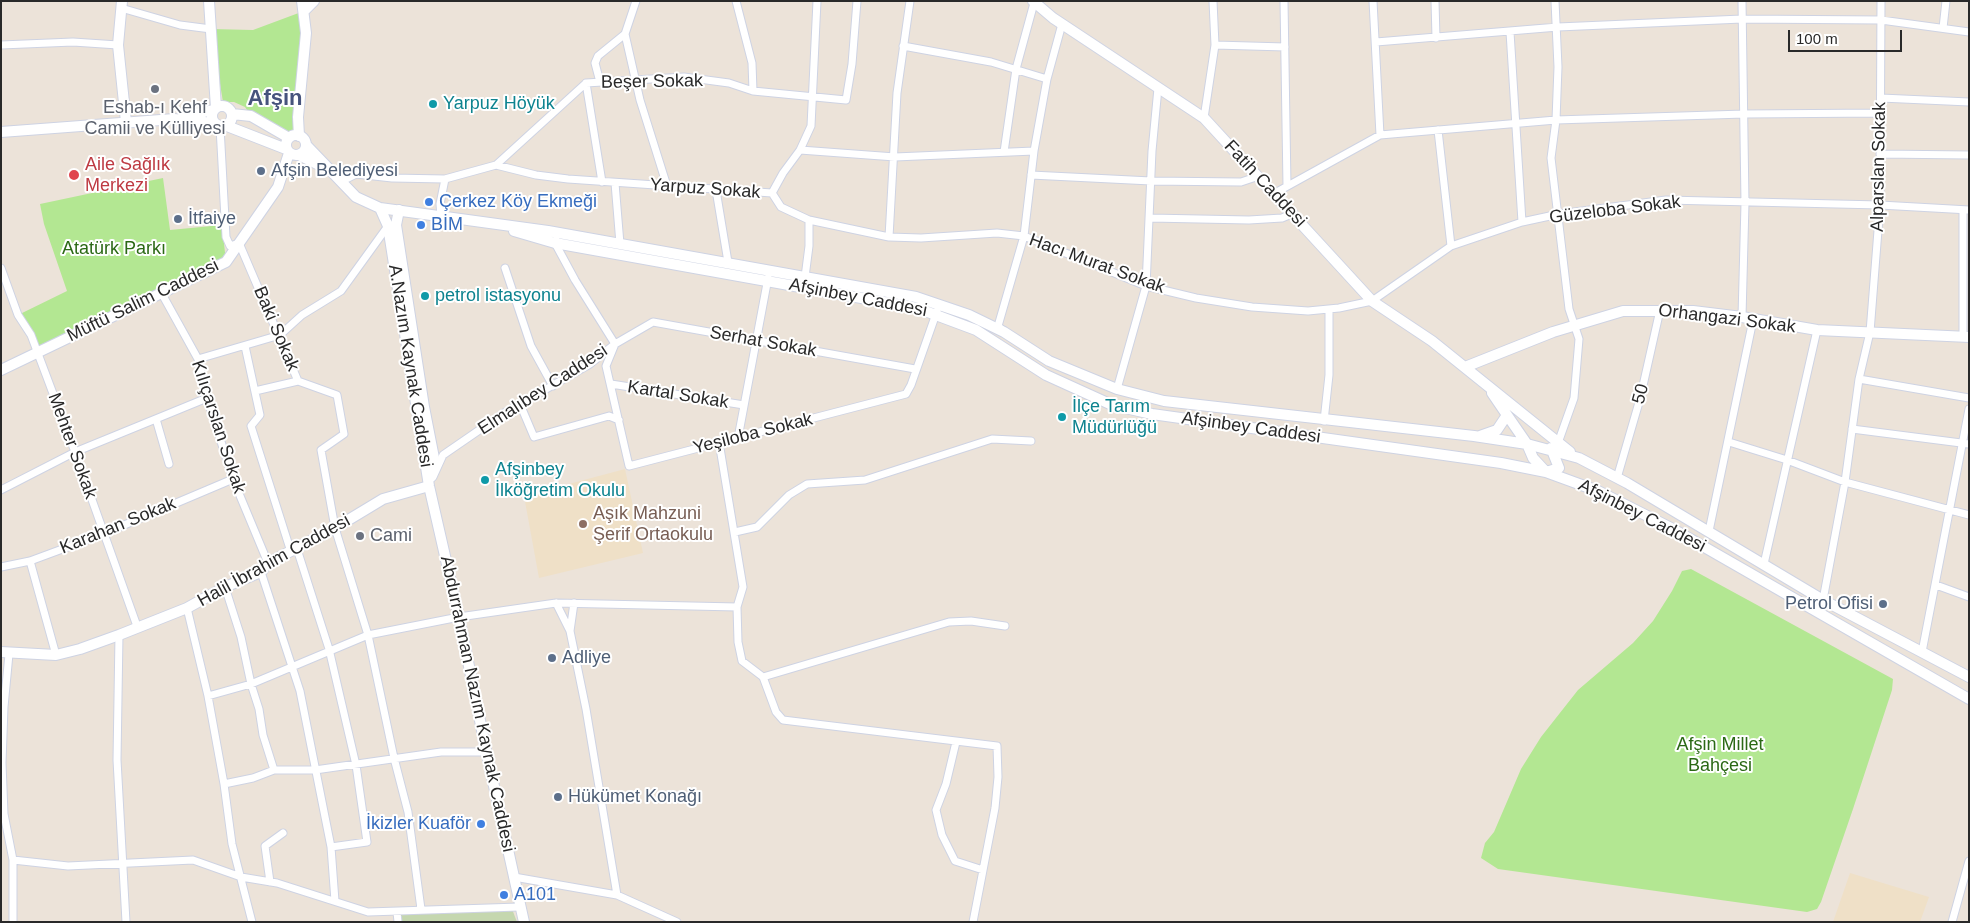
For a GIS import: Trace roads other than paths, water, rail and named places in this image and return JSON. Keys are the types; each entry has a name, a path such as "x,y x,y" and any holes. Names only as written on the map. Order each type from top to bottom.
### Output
{"main road":[{"path":"209,1 215,109 212,117 220,125"},
{"path":"291,152 286,143 294,137 298,117 306,33 303,6 314,1"},
{"name":"Fatih Caddesi","path":"1033,2 1062,24 1204,118 1294,213 1372,300 1484,382"},
{"path":"121,4 118,45 126,122"},
{"path":"1,132 174,119 226,106 232,114 232,121 220,125"},
{"path":"232,114 251,116 294,137 306,145 330,171"},
{"path":"174,119 220,125 291,152 330,171"},
{"path":"291,152 304,151 306,145"},
{"name":"Müftü Salim Caddesi","path":"1,370 226,262 278,187 291,152"},
{"name":"Afşinbey Caddesi","path":"330,171 356,197 380,208 557,232 728,262 768,275 805,276 916,297 976,330 1046,375 1112,405 1152,414 1501,463 1546,472 1598,491 1673,529 1969,699"},
{"name":"A.Nazım Kaynak Caddesi","path":"380,208 388,226 429,486"},
{"name":"A.Nazım Kaynak Caddesi","path":"399,210 396,224 424,407 434,458 429,486"},
{"name":"Afşinbey Caddesi","path":"477,221 555,243 768,275 917,308 937,308 1004,332 1049,361 1117,390 1164,401 1556,447 1617,478 1823,600 1969,677"},
{"name":"Orhangazi Sokak","path":"1464,367 1574,326 1623,311 1660,310 1742,317 1817,330 1966,337"},
{"path":"1484,382 1556,447 1559,468 1546,472 1532,458 1527,444 1484,382"},
{"path":"1474,436 1489,434 1497,430 1507,415"},
{"name":"Halil İbrahim Caddesi","path":"5,653 56,655 80,649 187,608 225,587 261,572 268,563 294,551 383,499 429,486"},
{"name":"Abdurrahman Nazım Kaynak Caddesi","path":"429,486 524,922"}],"street":[{"path":"636,1 625,34 640,100 667,186"},
{"path":"736,1 752,63 753,91"},
{"name":"Yarpuz Sokak","path":"496,165 536,175 602,182 772,193 783,173 800,150 811,126 817,1"},
{"name":"Beşer Sokak","path":"342,181 356,174 392,178 444,178 496,165 586,83 684,77 729,83 753,91 846,100 852,64 857,1"},
{"path":"888,236 894,157 896,93 910,1"},
{"path":"1204,118 1215,45 1213,1"},
{"path":"1284,1 1287,186"},
{"path":"1373,1 1380,135"},
{"path":"1435,1 1436,38"},
{"path":"1555,1 1558,27 1556,120 1551,158 1559,214 1563,270 1574,326 1579,339 1574,398 1556,447"},
{"path":"1742,1 1745,202 1742,317"},
{"name":"Alparslan Sokak","path":"1823,600 1845,482 1860,379 1870,332 1880,206 1881,1"},
{"path":"1943,28 1946,1"},
{"path":"1004,152 1016,69 1033,2"},
{"path":"121,4 180,25 211,29"},
{"path":"1376,42 1558,27 1742,19 1881,20 1969,32"},
{"path":"1004,332 998,326 1015,275 1024,236 1034,151 1047,79 1062,24"},
{"path":"1510,32 1514,124 1522,222"},
{"path":"600,82 595,63 598,56 625,34"},
{"path":"1,45 72,42 118,45"},
{"path":"1215,45 1285,47"},
{"path":"903,46 961,55 1047,79"},
{"path":"586,83 602,182"},
{"path":"1117,390 1146,286 1152,151 1158,88"},
{"path":"1880,98 1969,102"},
{"path":"1275,193 1356,146 1380,135 1556,120 1744,114 1880,113"},
{"path":"220,125 226,237 230,246 239,242"},
{"path":"1438,130 1451,246"},
{"path":"800,150 894,157 1034,151"},
{"path":"1880,154 1969,155"},
{"path":"1031,175 1151,181 1241,182 1259,176"},
{"path":"442,217 440,204 444,178"},
{"path":"615,183 620,244"},
{"path":"716,190 728,262"},
{"name":"Hacı Murat Sokak","path":"772,193 781,207 809,220 888,236 921,238 997,233 1024,236 1146,286 1196,298 1252,307 1308,311 1329,309 1372,300"},
{"name":"Güzeloba Sokak","path":"1372,300 1451,246 1522,222 1559,214 1666,200 1966,210"},
{"path":"1966,210 1966,337"},
{"path":"1150,218 1249,220 1282,218 1294,213"},
{"path":"805,276 810,246 809,220"},
{"path":"198,360 280,335 302,315 341,290 388,226"},
{"path":"555,243 557,232"},
{"name":"Baki Sokak","path":"239,242 280,335 298,382 337,395 344,434 321,450 335,528"},
{"name":"Elmalıbey Caddesi","path":"429,486 443,455 520,404 590,364 615,344 555,243"},
{"name":"Mehter Sokak","path":"1,268 18,316 31,336 75,452 137,626"},
{"path":"505,268 531,346 553,386"},
{"path":"738,438 768,275"},
{"name":"Kılıçarslan Sokak","path":"162,294 198,360 207,398 233,480 268,563"},
{"name":"Yeşiloba Sokak","path":"606,366 620,420 629,466 906,394 937,308"},
{"path":"1324,421 1329,375 1329,309"},
{"name":"50","path":"1617,478 1640,399 1660,310"},
{"path":"1709,531 1752,320"},
{"name":"Serhat Sokak","path":"615,344 653,322 755,342 916,369"},
{"path":"1764,564 1817,330"},
{"path":"590,364 606,366 615,344"},
{"path":"245,346 260,415 251,426 269,489 294,551 329,649 356,765 368,842 331,847"},
{"path":"1860,379 1969,398"},
{"path":"255,391 298,382"},
{"name":"Kartal Sokak","path":"611,384 744,405"},
{"path":"1,490 75,452 207,398"},
{"path":"520,404 534,437 609,416 620,420"},
{"path":"1922,652 1949,509 1965,443 1969,409"},
{"path":"156,418 169,464"},
{"path":"1852,428 1965,443"},
{"path":"735,532 757,527 789,495 807,484 865,480 992,439 1031,441"},
{"path":"719,442 743,587 736,608 738,642 742,661 763,677 776,712 783,720 997,746 998,777 995,808 973,922"},
{"path":"1728,442 1787,460 1845,482 1969,515"},
{"name":"Karahan Sokak","path":"1,567 30,561 103,534 233,480"},
{"path":"335,528 368,635 394,758 408,812 421,909"},
{"path":"30,561 56,655"},
{"path":"261,572 293,665 331,847 335,901"},
{"path":"1936,585 1969,597"},
{"path":"225,587 241,637 251,684 274,770"},
{"path":"208,696 251,684 329,649 368,635 459,617 574,602 736,608"},
{"path":"570,632 574,602"},
{"path":"556,603 570,632 586,709 617,895"},
{"path":"187,608 208,696 224,784 232,844 252,922"},
{"path":"763,677 949,622 971,621 1006,626"},
{"path":"118,634 117,760 126,922"},
{"path":"5,653 2,763 4,814 13,860 13,922"},
{"path":"956,742 946,784 936,810 942,835 955,861 983,870"},
{"path":"224,784 253,778 274,770 315,770 441,752 481,752 486,750"},
{"path":"270,882 265,846 283,832"},
{"path":"13,860 68,866 193,860 241,877 270,882 368,912 519,906"},
{"path":"1952,922 1966,878 1969,861"},
{"path":"514,877 617,895 677,922"},
{"path":"397,912 398,922"},
{"path":"658,912 659,922"}],"place":[{"name":"Eshab-ı Kehf Camii ve Külliyesi","path":"155,89"},
{"name":"Yarpuz Höyük","path":"433,104"},
{"name":"Afşin Belediyesi","path":"261,171"},
{"name":"Aile Sağlık Merkezi","path":"74,175"},
{"name":"Çerkez Köy Ekmeği","path":"429,202"},
{"name":"İtfaiye","path":"178,219"},
{"name":"BİM","path":"421,225"},
{"name":"petrol istasyonu","path":"425,296"},
{"name":"İlçe Tarım Müdürlüğü","path":"1062,417"},
{"name":"Afşinbey İlköğretim Okulu","path":"485,480"},
{"name":"Aşık Mahzuni Şerif Ortaokulu","path":"583,524"},
{"name":"Cami","path":"360,536"},
{"name":"Petrol Ofisi","path":"1883,604"},
{"name":"Adliye","path":"552,658"},
{"name":"Hükümet Konağı","path":"558,797"},
{"name":"İkizler Kuaför","path":"481,824"},
{"name":"A101","path":"504,895"}],"district":[{"name":"Afşin","path":"275,99"}],"park label":[{"name":"Atatürk Parkı","path":"114,249"},
{"name":"Afşin Millet Bahçesi","path":"1720,755"}]}
